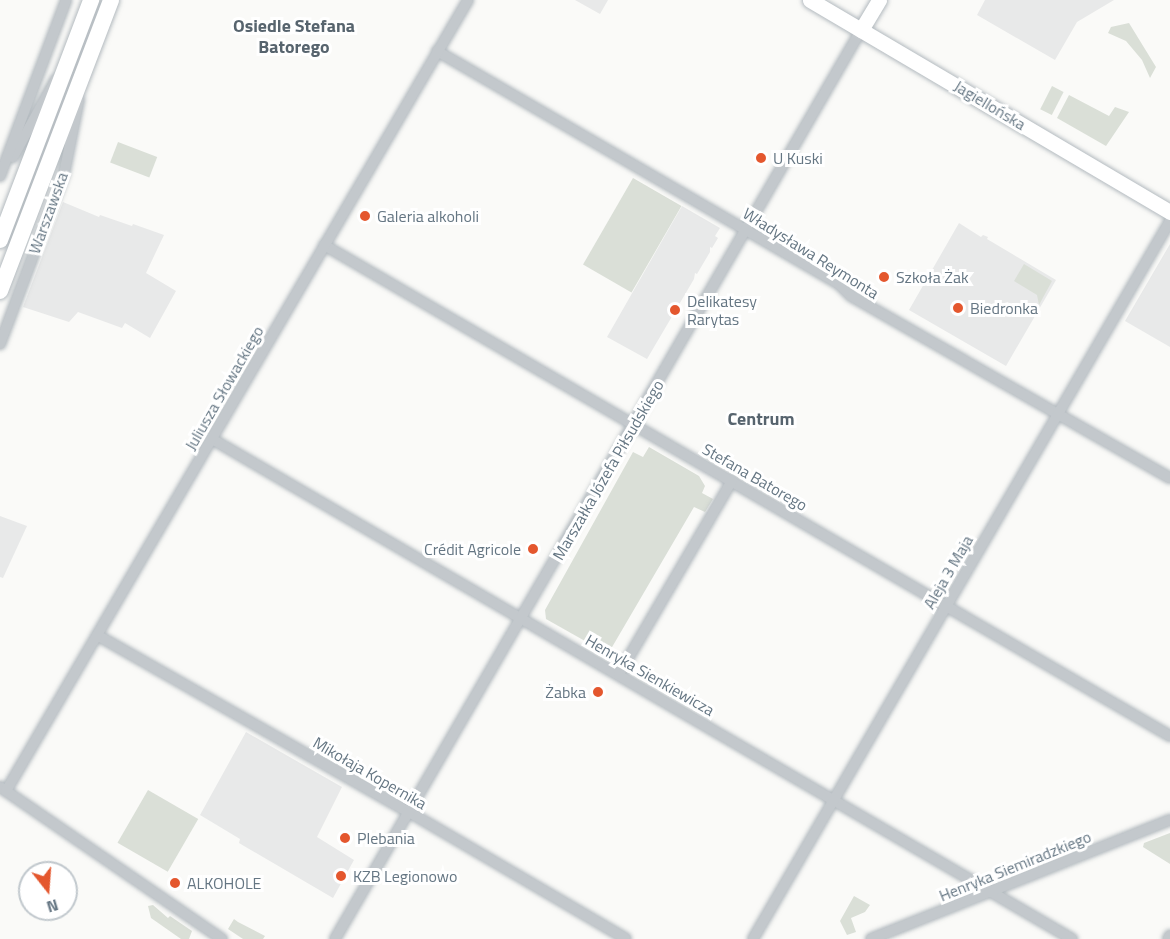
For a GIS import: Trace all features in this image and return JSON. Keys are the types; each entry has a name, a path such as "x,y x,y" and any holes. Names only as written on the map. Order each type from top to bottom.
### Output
{"main road":[{"path":"0,240 91,0"},
{"name":"Warszawska","path":"0,291 111,0"}],"street":[{"path":"0,176 66,0"},
{"name":"Juliusza Słowackiego","path":"3,789 97,635 468,0"},
{"name":"Jagiellońska","path":"810,0 1170,212"},
{"name":"Marszałka Józefa Piłsudskiego","path":"335,939 879,0"},
{"name":"Władysława Reymonta","path":"437,51 839,284 846,293 1047,410 1058,412 1170,478"},
{"path":"0,182 45,93 68,61"},
{"name":"Warszawska","path":"0,344 63,174 76,120 81,78"},
{"name":"Aleja 3 Maja","path":"753,939 1170,221"},
{"name":"Stefana Batorego","path":"324,245 1170,736"},
{"name":"Henryka Sienkiewicza","path":"212,439 1072,939"},
{"path":"619,674 732,481"},
{"name":"Mikołaja Kopernika","path":"97,635 409,812 626,939"},
{"path":"3,789 222,939"},
{"name":"Henryka Siemiradzkiego","path":"871,939 1170,820"}],"shaded area":[{"path":"575,0 608,0 600,14"},
{"path":"985,0 1114,0 1077,22 1055,60 977,15"},
{"path":"1129,23 1156,67 1150,78 1142,60 1126,41 1108,33 1111,27"},
{"path":"1052,86 1064,92 1052,115 1040,109"},
{"path":"1069,95 1109,116 1115,107 1129,112 1106,146 1057,118"},
{"path":"118,142 157,157 149,178 110,163"},
{"path":"633,178 681,206 631,293 583,265"},
{"path":"63,202 99,217 100,215 132,226 133,224 164,235 146,273 176,291 150,338 125,323 122,328 78,312 69,322 23,307"},
{"path":"682,206 720,228 715,236 718,238 712,248 710,247 710,252 697,274 695,273 694,279 647,359 607,337"},
{"path":"959,223 981,237 983,235 988,237 987,239 1056,280 1006,366 909,310"},
{"path":"1170,244 1170,347 1125,321"},
{"path":"1024,264 1052,281 1039,305 1037,295 1014,281"},
{"path":"649,447 699,476 705,486 702,493 713,499 705,512 694,507 608,654 546,619 545,610 633,452 643,457"},
{"path":"0,516 27,526 3,578 0,577"},
{"path":"246,732 342,787 317,837 354,860 333,898 239,843 240,839 200,815"},
{"path":"148,790 198,819 168,872 118,843"},
{"path":"1170,833 1170,864 1143,847 1144,843"},
{"path":"854,896 870,905 865,912 851,918 856,932 847,935 840,921"},
{"path":"153,905 168,918 170,916 192,931 189,939 181,939 151,918 148,906"},
{"path":"234,919 265,936 263,939 243,939 228,929"}],"place":[{"name":"U Kuski","path":"761,158"},
{"name":"Galeria alkoholi","path":"365,216"},
{"name":"Szkoła Żak","path":"884,277"},
{"name":"Biedronka","path":"958,308"},
{"name":"Delikatesy Rarytas","path":"675,310"},
{"name":"Crédit Agricole","path":"533,549"},
{"name":"Żabka","path":"598,692"},
{"name":"Plebania","path":"345,838"},
{"name":"KZB Legionowo","path":"341,876"},
{"name":"ALKOHOLE","path":"175,883"}],"district":[{"name":"Osiedle Stefana Batorego","path":"294,37"},
{"name":"Centrum","path":"761,419"}]}
